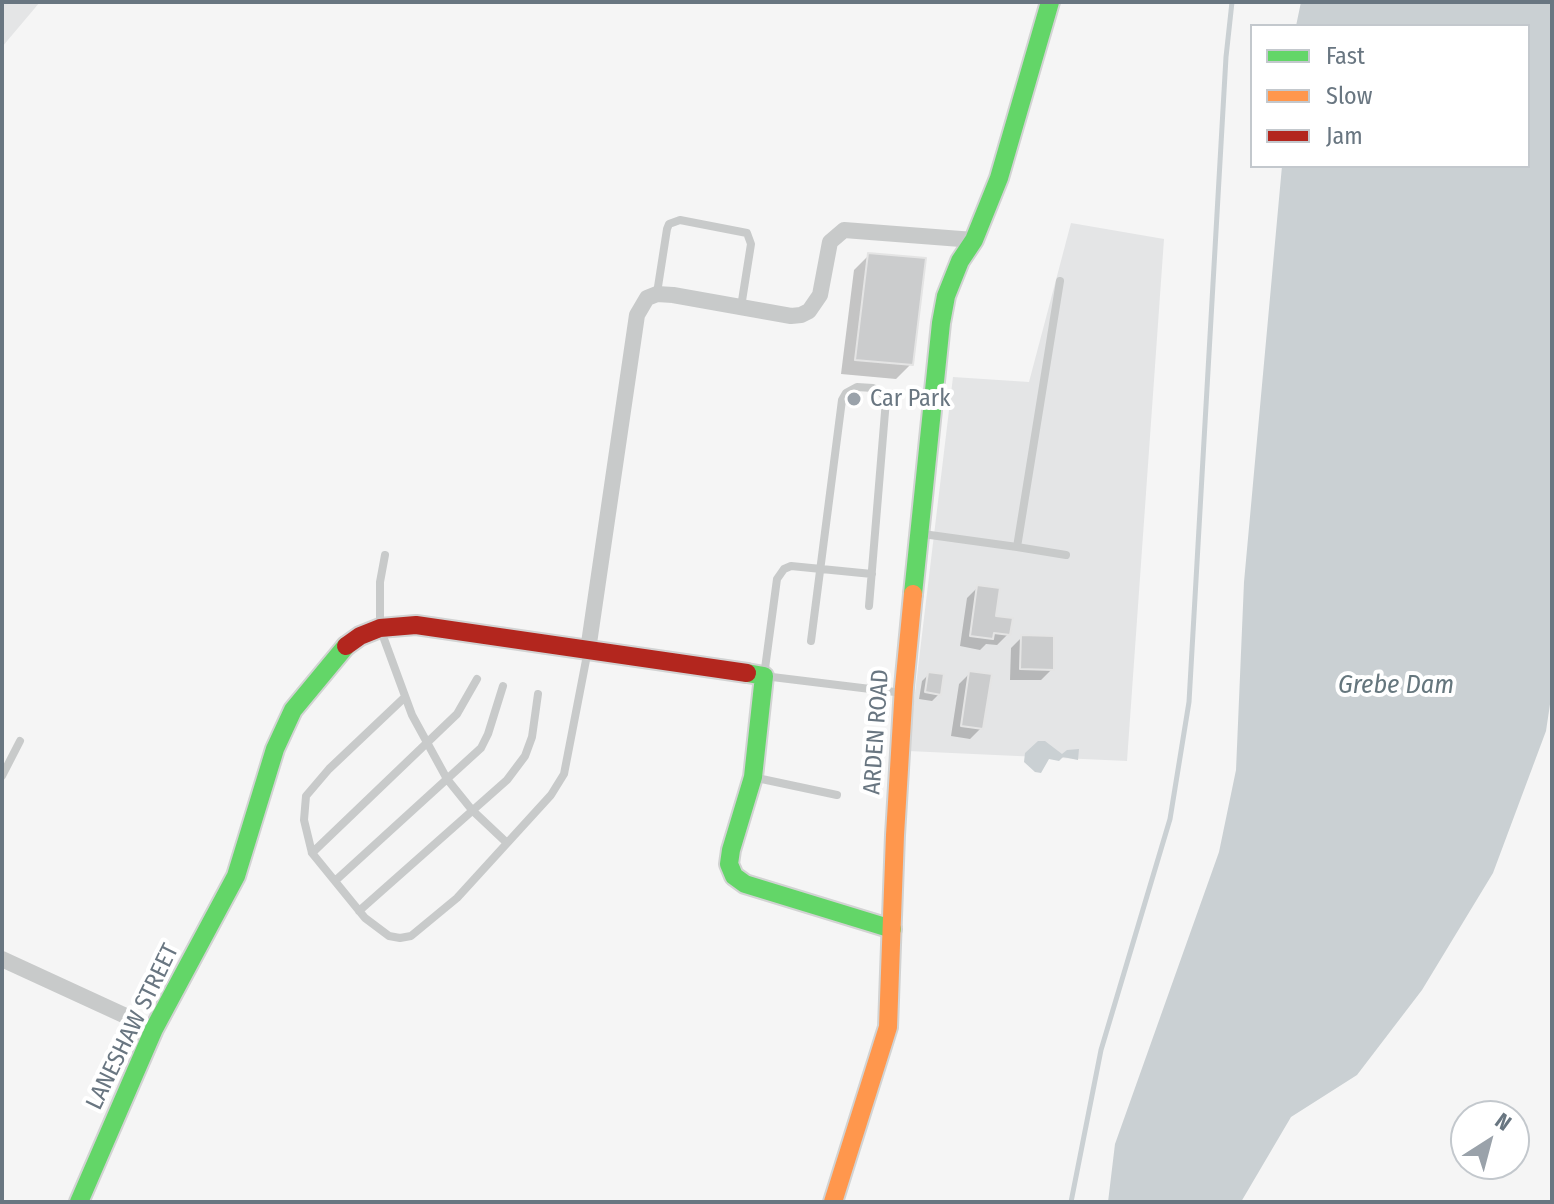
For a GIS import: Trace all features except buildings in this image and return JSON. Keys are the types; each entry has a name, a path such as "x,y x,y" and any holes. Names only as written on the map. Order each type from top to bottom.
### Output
{"street":[{"name":"ARDEN ROAD","path":"833,1202 888,1027 903,693 941,323 946,296 960,261 974,240 999,178 1050,2"},
{"path":"588,650 637,315 647,298 657,294 791,316 809,311 820,295 830,242 844,230 974,240"},
{"path":"380,628 416,625 764,676 753,777 731,850 729,864 734,876 745,884 892,929"},
{"name":"LANESHAW STREET","path":"79,1202 154,1029 236,876 275,749 293,710 345,647 360,636 380,628"},
{"path":"2,959 154,1029"}],"lane":[{"path":"657,294 667,229 669,224 680,220 747,233 751,244 741,307"},
{"path":"1017,547 1060,281"},
{"path":"811,641 842,400 850,389 863,387 881,392 886,400 869,606"},
{"path":"918,533 1066,555"},
{"path":"385,555 380,582 380,628 405,697 447,779 472,810 507,843"},
{"path":"872,574 791,566 779,573 764,676 903,693"},
{"path":"405,697 329,769 306,796 304,820 312,853 359,911 389,936 411,936 457,898 551,795 564,774 588,650"},
{"path":"312,853 457,714 477,679"},
{"path":"335,881 481,748 503,686"},
{"path":"359,911 507,780 525,756 532,737 538,694"},
{"path":"2,776 20,741"},
{"path":"753,777 837,795"}],"shaded area":[{"path":"2,2 40,2 2,47"},
{"path":"1071,223 1164,239 1127,761 908,751 953,377 1029,382"}],"water":[{"name":"Grebe Dam","path":"1301,2 1552,2 1552,691 1546,731 1493,873 1422,990 1357,1075 1291,1117 1241,1202 1108,1202 1115,1144 1219,852 1236,770 1244,582 1282,168 1530,168 1530,24 1296,24"},
{"path":"1038,741 1045,741 1062,754 1067,750 1079,749 1078,760 1063,757 1059,761 1049,759 1041,773 1035,772 1024,762 1025,753"}],"waterway":[{"path":"1071,1202 1101,1050 1170,819 1189,702 1226,57 1232,2"}],"traffic: fast":[{"path":"913,594 946,296 960,261 974,240 999,178 1050,2"},
{"path":"79,1202 154,1029 236,876 275,749 293,710 346,646"},
{"path":"747,673 764,676 753,777 731,850 729,864 734,876 745,884 892,929"}],"traffic: slow":[{"path":"833,1202 888,1027 895,835 913,594"}],"traffic: jam":[{"path":"346,646 380,628 416,625 747,673"}],"place":[{"name":"Car Park","path":"854,399"}]}
